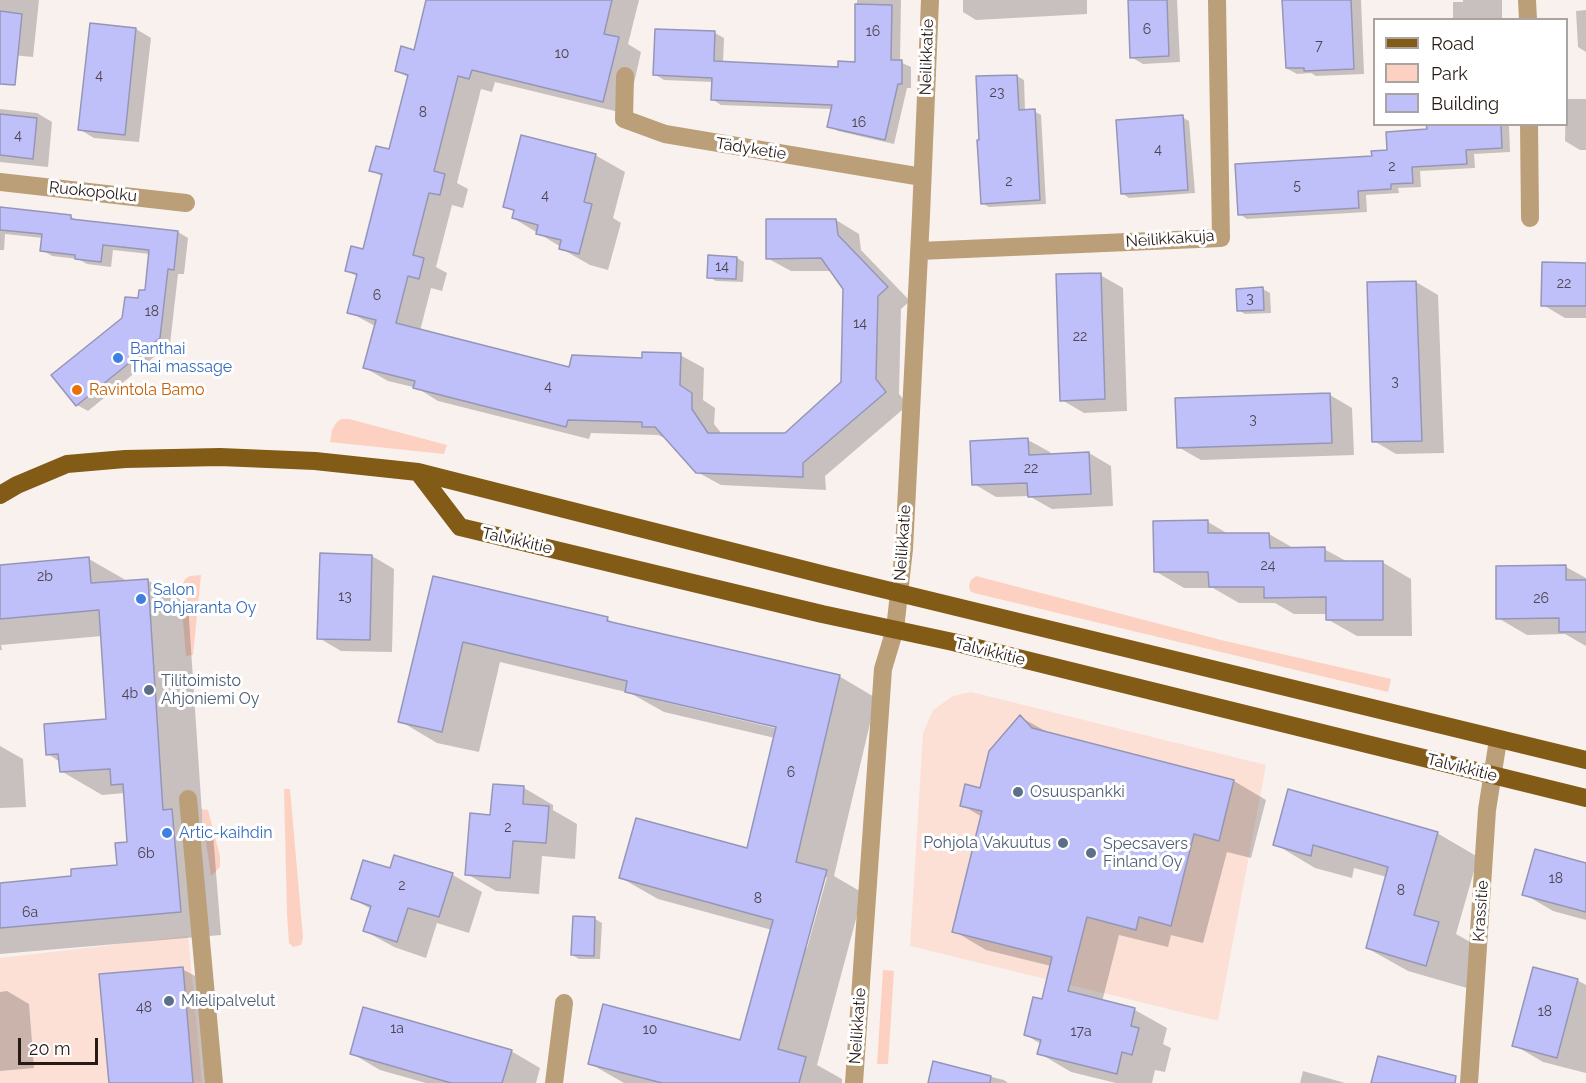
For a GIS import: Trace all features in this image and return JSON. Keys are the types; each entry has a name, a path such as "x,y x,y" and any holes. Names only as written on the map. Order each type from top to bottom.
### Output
{"main road":[{"path":"0,495 9,486 67,464 125,459 220,457 315,461 418,472 899,593 1586,760"},
{"name":"Talvikkitie","path":"418,472 460,527 822,614 894,629 1586,798"}],"street":[{"name":"Neilikkatie","path":"854,1083 883,669 894,629 904,549 930,0"},
{"name":"Neilikkakuja","path":"919,251 1221,238 1217,0"},
{"path":"1527,0 1528,18"},
{"name":"Tädyketie","path":"625,76 624,119 665,134 922,177"},
{"path":"1529,126 1530,218"},
{"name":"Ruokopolku","path":"0,182 186,203"},
{"name":"Krassitie","path":"1469,1083 1487,810 1498,740"},
{"path":"188,799 214,1083"},
{"path":"554,1083 564,1003"}],"shaded area":[{"path":"971,692 1266,765 1218,1021 910,946 923,733 933,710 953,696"},
{"path":"188,936 202,1083 0,1083 0,958"}],"green space":[{"path":"341,419 349,419 447,445 444,454 330,442 332,430"},
{"path":"201,575 193,655 186,656 182,609 183,584 190,576"},
{"path":"976,576 1221,640 1391,679 1388,692 974,593 970,591 969,585"},
{"path":"284,789 290,789 303,938 301,945 293,947 289,943 287,914"},
{"path":"201,809 208,810 220,856 220,867 211,876"},
{"path":"883,970 894,971 888,1064 877,1064"}],"building":[{"path":"426,0 612,0 604,34 619,37 603,102 472,70 469,79 458,76 434,171 445,174 440,195 429,193 413,255 424,258 419,279 408,276 396,323 569,367 572,355 642,358 642,352 681,353 680,385 692,393 692,409 708,433 785,433 841,382 843,289 821,258 766,259 766,219 836,219 838,235 888,287 878,296 876,379 886,392 803,463 803,477 696,473 655,427 642,427 642,422 568,420 566,427 413,388 415,381 363,368 376,320 347,313 357,274 345,271 351,246 363,249 382,174 369,171 376,146 389,149 408,75 395,71 401,46 414,50"},
{"path":"1128,0 1167,0 1169,56 1130,58"},
{"path":"1282,0 1351,0 1354,69 1304,71 1304,68 1286,68"},
{"path":"855,4 892,5 891,60 902,60 902,84 898,84 885,140 827,127 832,105 711,100 712,78 653,75 655,29 715,31 714,61 838,67 838,61 855,62"},
{"path":"0,11 22,14 15,85 0,84"},
{"path":"90,23 136,28 125,135 78,130"},
{"path":"1017,75 1019,110 1035,109 1040,200 981,204 976,76"},
{"path":"0,114 37,118 33,159 0,155"},
{"path":"1183,115 1188,190 1121,194 1116,120"},
{"path":"1426,126 1501,126 1502,148 1466,150 1467,164 1412,167 1413,183 1391,184 1391,189 1358,191 1359,208 1238,215 1235,164 1372,156 1371,151 1387,150 1386,132 1427,129"},
{"path":"521,135 596,154 584,202 592,204 579,254 559,249 561,240 536,234 538,225 512,218 514,210 503,207"},
{"path":"0,207 71,215 71,219 178,231 174,270 168,269 160,338 76,406 51,375 122,318 125,297 138,298 139,290 145,290 149,250 103,245 101,262 75,259 75,255 40,251 42,234 0,230"},
{"path":"708,255 737,257 736,279 707,278"},
{"path":"1542,262 1586,263 1586,306 1541,306"},
{"path":"1101,273 1105,399 1060,401 1056,274"},
{"path":"1416,281 1422,441 1372,442 1367,282"},
{"path":"1263,287 1264,310 1237,311 1236,289"},
{"path":"1330,393 1332,443 1177,448 1175,398"},
{"path":"1028,438 1029,455 1089,452 1091,494 1028,497 1027,483 972,485 970,441"},
{"path":"1208,520 1208,533 1269,533 1270,548 1325,547 1325,561 1383,561 1383,620 1326,620 1326,597 1264,598 1264,587 1209,587 1208,572 1154,572 1153,521"},
{"path":"320,553 372,555 370,640 317,639"},
{"path":"89,557 91,583 148,579 163,810 172,809 181,912 0,928 0,883 71,876 71,869 117,865 115,843 127,842 123,784 111,785 110,769 60,772 58,754 46,755 44,724 106,719 99,610 0,619 0,565"},
{"path":"1566,565 1566,580 1586,580 1586,632 1559,632 1559,618 1496,619 1496,566"},
{"path":"433,576 608,617 607,621 840,675 796,862 827,870 778,1049 806,1057 799,1083 662,1083 588,1064 603,1004 740,1040 773,920 619,878 636,818 747,848 776,727 625,692 627,681 463,642 442,732 398,722"},
{"path":"1020,715 1032,728 1234,780 1219,841 1194,834 1171,926 1139,917 1136,930 1087,917 1068,991 1135,1008 1131,1026 1139,1028 1132,1055 1122,1052 1117,1074 1037,1054 1041,1040 1024,1035 1033,997 1042,999 1052,957 952,932 982,811 960,806 965,784 980,788 989,751"},
{"path":"493,784 524,786 523,804 549,806 546,843 513,841 510,878 465,875 470,813 490,815"},
{"path":"1288,789 1438,832 1414,915 1439,922 1426,966 1366,948 1388,867 1313,845 1311,856 1273,845"},
{"path":"1535,849 1586,863 1586,912 1522,895"},
{"path":"394,855 453,873 439,917 408,908 397,942 363,931 371,906 351,899 363,860 390,868"},
{"path":"573,916 595,917 594,956 571,955"},
{"path":"183,967 193,1083 109,1083 99,974"},
{"path":"1533,967 1578,979 1557,1058 1512,1046"},
{"path":"363,1007 512,1050 502,1083 451,1083 350,1054"},
{"path":"1378,1056 1456,1076 1455,1083 1371,1083"},
{"path":"933,1061 991,1076 990,1083 928,1083"}],"place":[{"name":"Banthai Thai massage","path":"118,358"},
{"name":"Ravintola Bamo","path":"77,390"},
{"name":"Salon Pohjaranta Oy","path":"141,599"},
{"name":"Tilitoimisto Ahjoniemi Oy","path":"149,690"},
{"name":"Osuuspankki","path":"1018,792"},
{"name":"Artic-kaihdin","path":"167,833"},
{"name":"Pohjola Vakuutus","path":"1063,843"},
{"name":"Specsavers Finland Oy","path":"1091,853"},
{"name":"Mielipalvelut","path":"169,1001"}]}
